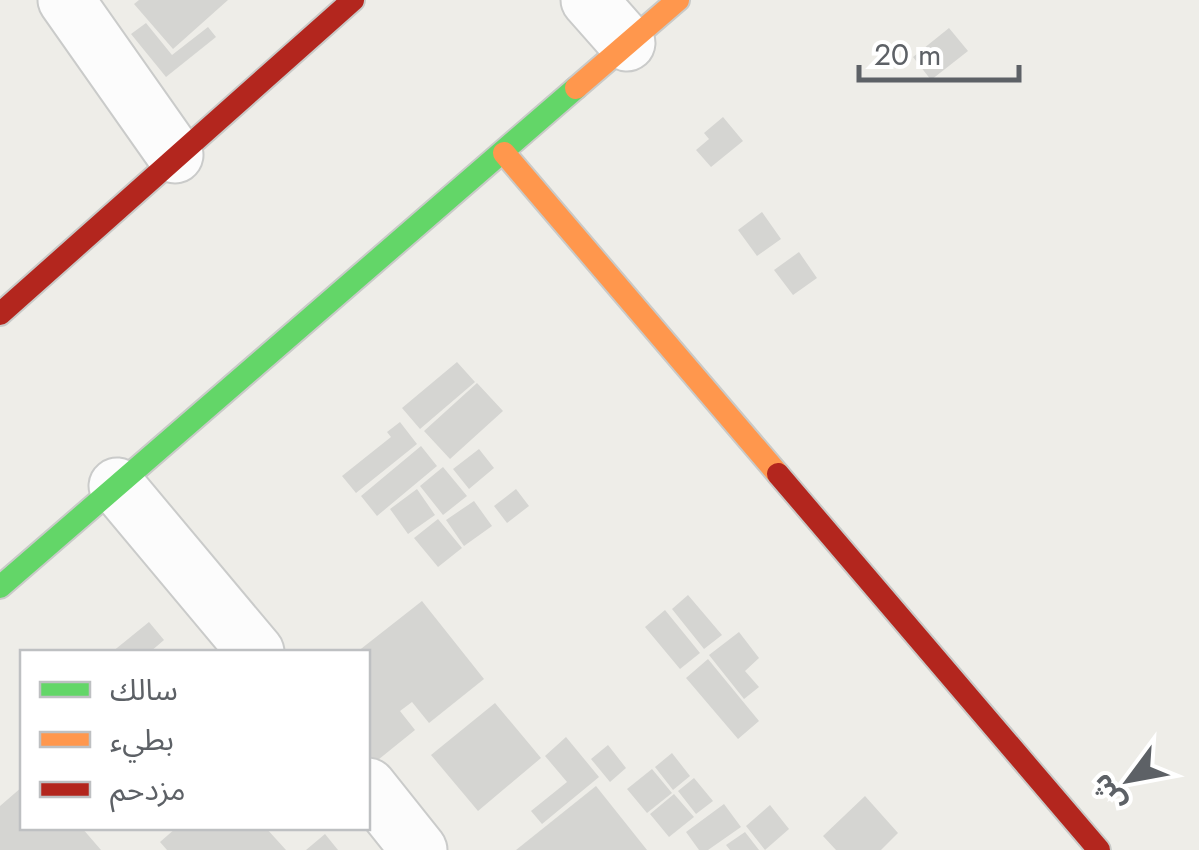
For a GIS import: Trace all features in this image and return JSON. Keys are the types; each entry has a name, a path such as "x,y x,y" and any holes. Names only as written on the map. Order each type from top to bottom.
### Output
{"street":[{"path":"66,0 175,155"},
{"path":"0,314 354,0"},
{"path":"589,0 627,43"},
{"path":"0,587 678,0"},
{"path":"504,153 1099,850"},
{"path":"117,486 254,650"},
{"path":"370,789 419,850"}],"building":[{"path":"139,0 228,0 173,49 134,4"},
{"path":"146,23 172,55 208,27 216,37 166,77 131,34"},
{"path":"949,28 968,51 931,80 913,57"},
{"path":"723,117 743,141 711,167 696,150 709,139 704,133"},
{"path":"762,212 781,239 757,256 738,230"},
{"path":"799,252 817,278 793,295 774,270"},
{"path":"457,362 475,382 420,429 402,408"},
{"path":"477,383 503,411 450,459 424,431"},
{"path":"400,422 417,444 356,493 342,476 391,437 387,432"},
{"path":"421,446 437,466 377,516 361,496"},
{"path":"479,449 494,468 469,489 453,469"},
{"path":"443,467 467,496 443,515 420,486"},
{"path":"417,489 435,515 408,534 390,509"},
{"path":"516,489 529,506 507,523 494,506"},
{"path":"474,501 492,526 464,546 446,520"},
{"path":"438,519 462,548 438,567 414,538"},
{"path":"688,595 722,635 704,649 672,609"},
{"path":"422,601 484,679 429,723 412,702 400,711 415,730 370,766 370,650 360,650"},
{"path":"665,610 700,653 680,669 645,627"},
{"path":"149,622 164,640 152,650 114,650"},
{"path":"739,632 759,658 745,671 759,687 744,699 709,655"},
{"path":"708,659 759,721 738,739 686,678"},
{"path":"495,703 541,758 478,811 431,755"},
{"path":"566,737 599,777 542,824 531,811 567,782 545,756"},
{"path":"608,745 626,768 610,782 591,759"},
{"path":"672,753 690,776 673,790 655,767"},
{"path":"652,769 672,793 647,813 627,789"},
{"path":"694,778 713,801 696,814 678,791"},
{"path":"596,786 647,850 516,850"},
{"path":"20,789 20,830 84,830 101,850 0,850 0,806"},
{"path":"674,794 694,817 669,837 650,814"},
{"path":"865,796 898,833 881,850 836,850 823,836"},
{"path":"724,804 741,827 708,850 699,850 686,832"},
{"path":"770,805 789,829 765,850 746,826"},
{"path":"174,830 268,830 286,850 167,850 160,842"},
{"path":"745,832 759,850 730,850 726,845"},
{"path":"325,834 338,850 306,850"}],"traffic: fast":[{"path":"0,587 576,88"}],"traffic: slow":[{"path":"576,88 678,0"},
{"path":"504,153 778,474"}],"traffic: jam":[{"path":"0,314 353,0"},
{"path":"778,474 1099,850"}]}
